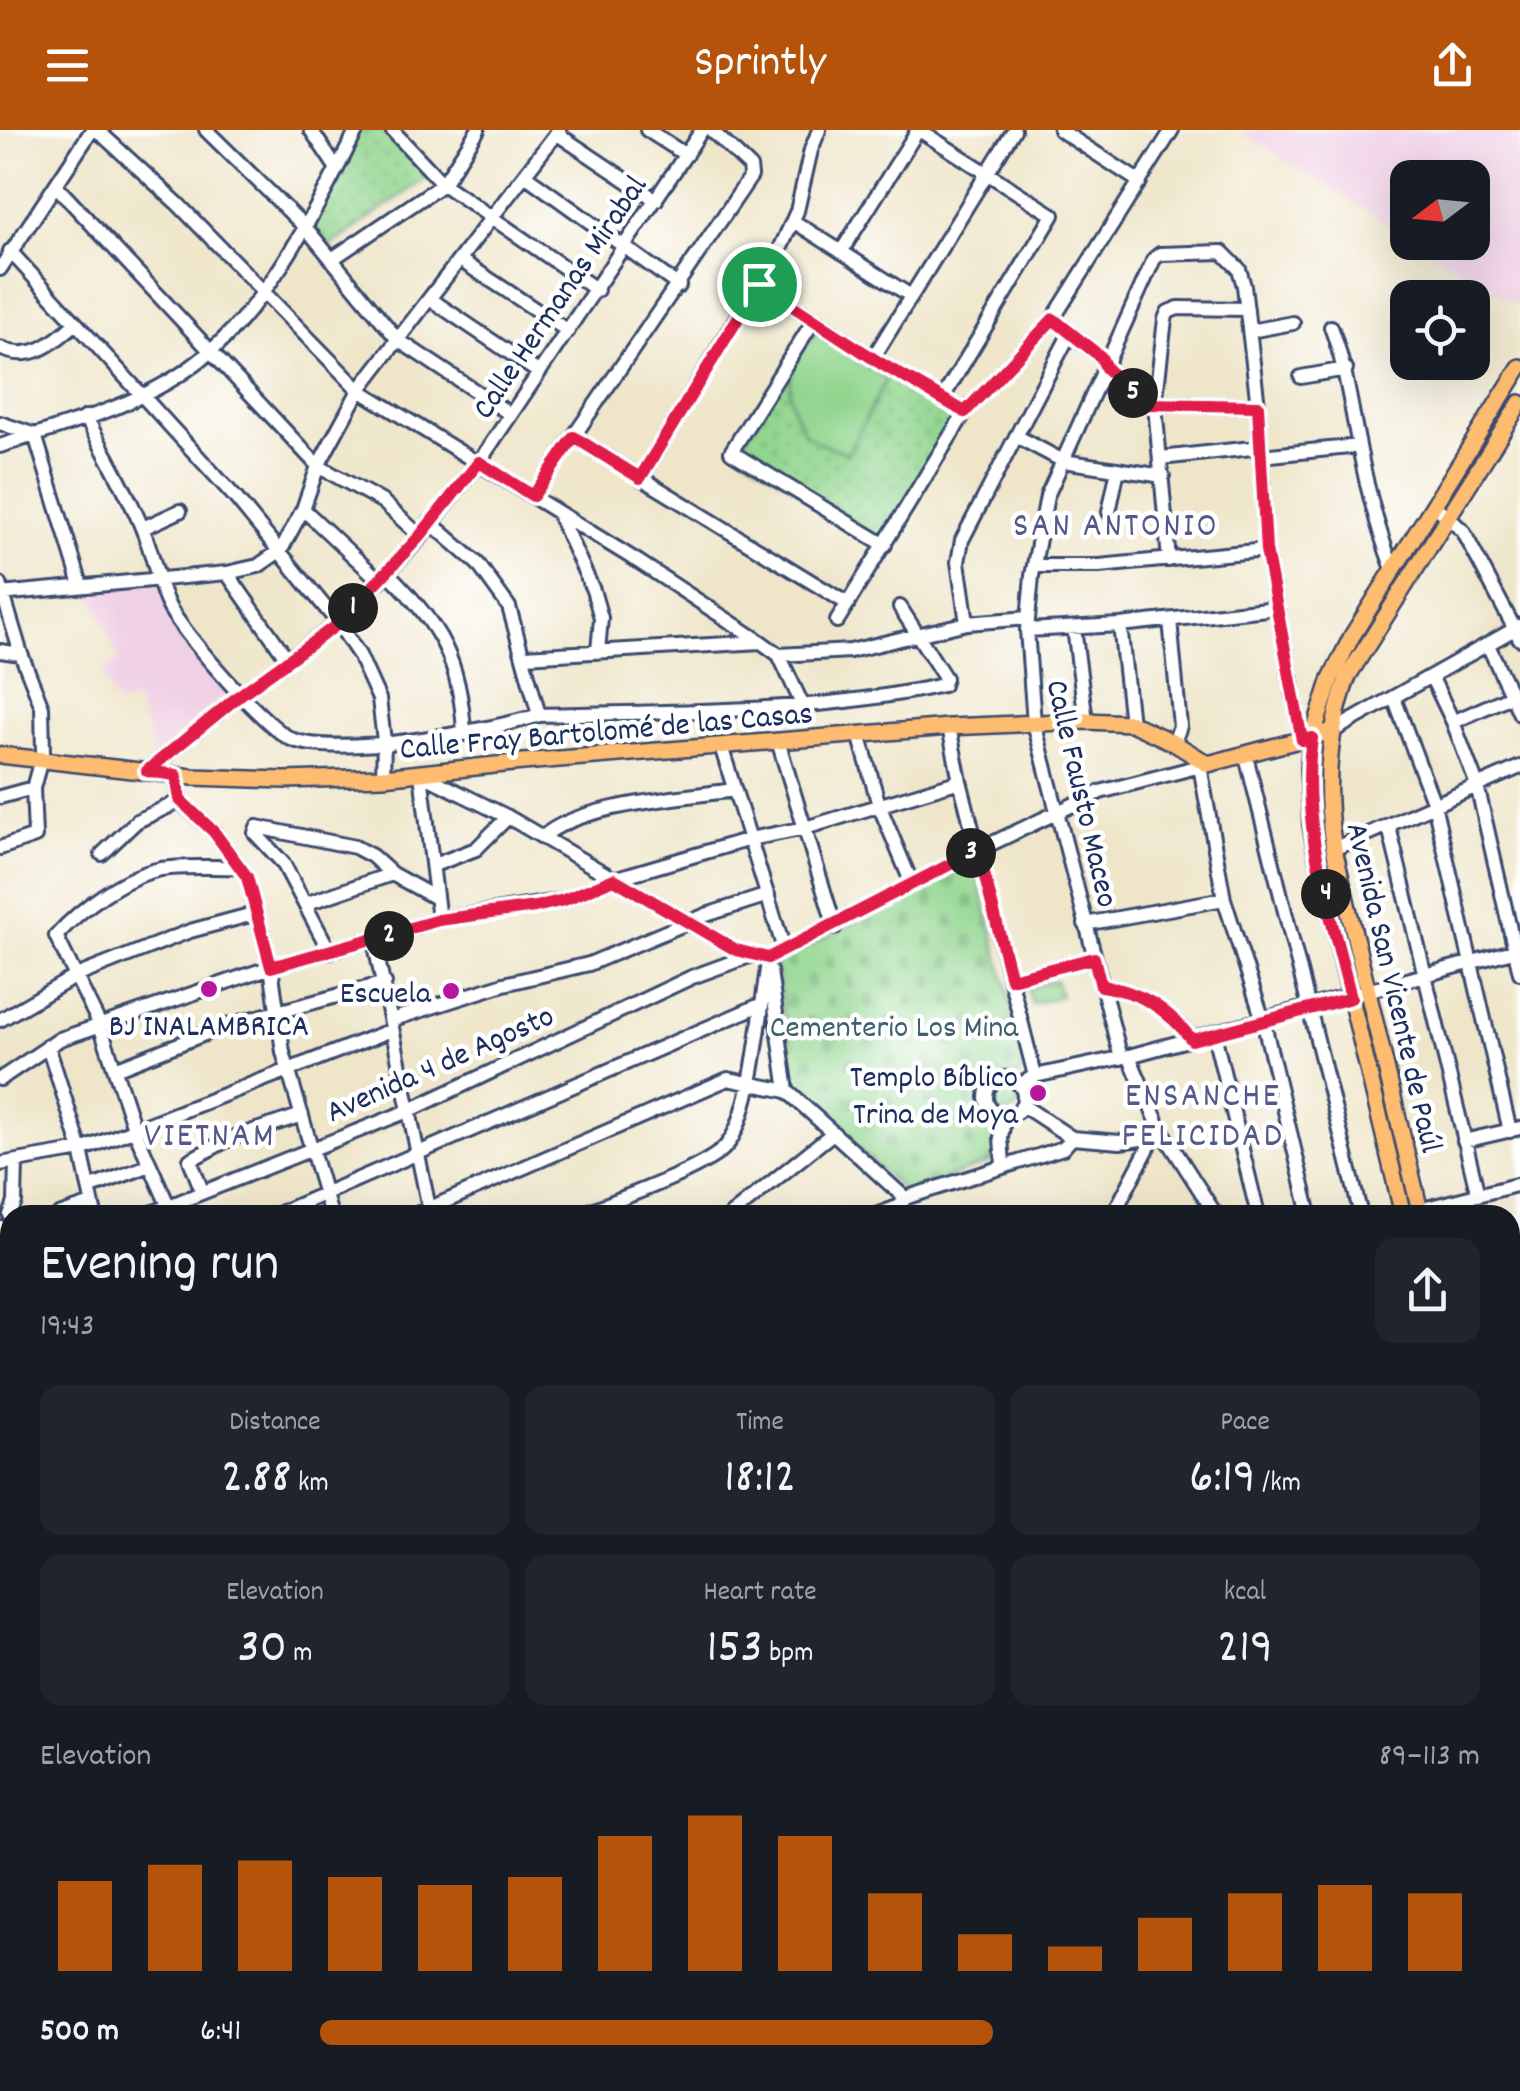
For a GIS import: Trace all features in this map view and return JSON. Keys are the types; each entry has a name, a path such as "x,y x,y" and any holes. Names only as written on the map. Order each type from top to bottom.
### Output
{"main road":[{"name":"Avenida San Vicente de Paúl","path":"1400,1205 1311,824 1307,739 1342,656 1432,504 1520,367"},
{"name":"Avenida San Vicente de Paúl","path":"1418,1205 1334,850 1327,806 1333,731 1348,676 1520,404"},
{"name":"Calle Fray Bartolomé de las Casas","path":"0,755 176,775 285,780 383,777 778,740 1086,721 1131,723 1174,743 1204,765"},
{"path":"1204,765 1333,731"}],"street":[{"path":"0,269 94,130 178,204 360,390 762,642 778,655 802,704"},
{"path":"206,130 306,228 398,340 510,414"},
{"path":"310,130 337,169"},
{"path":"0,446 140,396 172,380 210,352 263,290 306,228 356,130"},
{"path":"392,130 442,184 596,290"},
{"path":"332,259 442,184 478,130"},
{"path":"647,130 686,155"},
{"name":"Calle Hermanas Mirabal","path":"147,771 240,695 338,624 420,536 479,462 702,130"},
{"path":"533,496 751,176 750,167 711,130"},
{"path":"640,478 777,256 793,221 819,130"},
{"path":"841,252 919,130 1052,215 942,400"},
{"path":"873,358 1014,130"},
{"path":"1060,130 1140,182"},
{"path":"837,621 965,412 1053,319 1172,130"},
{"path":"0,848 34,836 32,788 43,752 42,707 1,590 227,574 258,566 281,550 304,509 318,466 360,390 558,132 656,200"},
{"path":"526,176 679,286"},
{"path":"57,187 318,466 383,502 420,536"},
{"path":"793,221 911,296"},
{"path":"10,251 236,497 338,624 359,655 379,699 383,777"},
{"name":"Calle Fausto Maceo","path":"1209,1205 1156,1132 1101,986 1034,723 1027,624 1047,496 1154,259 1160,254 1222,252 1239,269 1248,310"},
{"path":"460,260 568,330"},
{"path":"759,284 965,412"},
{"path":"430,300 538,372"},
{"path":"1169,560 1155,406 1162,332 1168,312 1178,308 1248,310 1266,550 1307,739"},
{"path":"1053,319 1101,357 1106,368 1144,404 1258,406"},
{"path":"814,320 731,452 885,545"},
{"path":"1250,332 1293,322"},
{"path":"0,348 28,354 48,348 76,323"},
{"path":"1330,327 1346,369 1359,446 1393,569"},
{"path":"967,623 958,562 962,540 1070,332"},
{"path":"1301,377 1346,369"},
{"path":"86,417 143,528 158,580 173,613 268,725 296,741 323,746 384,741 464,734 540,715 802,704 900,694 942,685 945,678 900,608"},
{"path":"0,423 35,435"},
{"path":"35,435 81,585"},
{"path":"1016,436 1063,462 1163,476"},
{"path":"574,437 848,604"},
{"path":"1162,458 1359,446"},
{"path":"1109,512 1118,469"},
{"path":"1333,731 1518,631 1470,542 1432,504"},
{"path":"304,509 413,598 446,644 463,702 464,734"},
{"path":"556,510 593,590 600,618 598,651"},
{"path":"143,528 180,511"},
{"path":"430,522 492,580 509,606 540,715"},
{"path":"1034,566 1098,566 1266,550"},
{"path":"227,574 288,660"},
{"path":"778,655 850,651 967,623 1074,628 1276,608"},
{"path":"1170,620 1180,726 1174,743"},
{"path":"1120,625 1131,723"},
{"path":"1074,628 1086,721"},
{"path":"525,656 762,642"},
{"path":"1488,644 1520,714"},
{"path":"0,651 21,654"},
{"path":"1430,676 1477,785 1520,973"},
{"path":"1453,722 1512,696"},
{"path":"1394,698 1434,804 1515,1129 1464,1141"},
{"path":"950,727 960,782 1035,1076"},
{"path":"858,734 879,805 912,884"},
{"path":"778,740 834,926"},
{"path":"721,746 784,950"},
{"path":"1246,756 1358,1205"},
{"path":"421,774 508,818 736,950 768,958 1058,812 1123,784 1204,765 1224,899 1263,1020 1308,1205"},
{"path":"1334,850 1520,767"},
{"path":"421,774 439,920"},
{"path":"176,775 180,800 214,832 247,877 271,967 289,1070 327,1205"},
{"path":"0,1079 48,1046 271,967 439,920 564,900 614,879 960,782"},
{"path":"0,796 32,788"},
{"path":"543,838 553,828 588,814 733,790"},
{"path":"102,854 137,822 180,800"},
{"path":"434,865 476,849 508,818"},
{"path":"330,952 283,863 255,833 257,827 336,841 372,856 392,874 436,898"},
{"path":"1389,827 1478,1195"},
{"path":"168,1205 148,1166 100,1025 56,936 96,902 137,877 163,869 240,867"},
{"path":"306,904 392,874"},
{"path":"0,1164 81,1150 289,1070 392,1025 504,984 588,964 768,895"},
{"path":"1086,924 1224,899"},
{"path":"0,1020 76,976 190,931 257,913"},
{"path":"374,940 428,1205"},
{"path":"1019,1085 1035,1076 1192,1040 1517,950"},
{"name":"Avenida 4 de Agosto","path":"170,1205 408,1112 692,977 752,955"},
{"path":"604,1205 665,1180 724,1149 733,1136 745,1105 768,958"},
{"path":"768,958 787,1091"},
{"path":"1011,979 1094,958"},
{"path":"115,1069 225,1026 385,983"},
{"path":"1101,986 1124,990 1164,1008 1192,1040"},
{"path":"295,1205 760,1005"},
{"path":"1214,1034 1256,1205"},
{"path":"48,1046 81,1150 93,1205"},
{"path":"1002,1078 1019,1085 1023,1091 1022,1106 1015,1114 1005,1116 989,1107 988,1089 1002,1078"},
{"path":"446,1205 728,1079 787,1091 905,1198"},
{"path":"1022,1106 1072,1138 1120,1142 1156,1132"},
{"path":"202,1191 190,1160 229,1139 302,1115"},
{"path":"1004,1164 1001,1137 1005,1116"},
{"path":"1118,1205 1156,1132"},
{"path":"743,1205 833,1133"},
{"path":"901,1205 905,1198 1062,1148 1072,1138"},
{"path":"14,1205 16,1162"},
{"path":"88,1188 148,1166"},
{"path":"1444,1205 1520,1184"}],"shaded area":[{"path":"1238,130 1520,130 1520,307 1490,288 1490,280 1477,280 1444,260 1490,260 1490,160 1390,160 1390,225"},
{"path":"155,582 232,691 152,757 135,700 116,705 102,669 119,662 90,588"}],"green space":[{"path":"353,130 386,130 430,175 329,247 307,218"},
{"path":"816,328 961,413 883,541 737,451"},
{"path":"816,333 887,378 848,453 809,437 793,406 791,373"},
{"name":"Cementerio Los Mina","path":"974,860 1025,1058 1019,1077 998,1074 984,1085 983,1104 999,1121 996,1160 905,1193 793,1088 776,963"},
{"path":"1055,980 1060,996 1032,1004 1027,988"},
{"path":"1005,1081 1016,1086 1021,1097 1016,1108 1005,1113 994,1108 989,1097 994,1086"}],"place":[{"name":"BJ INALAMBRICA","path":"209,989"},
{"name":"Escuela","path":"451,991"},
{"name":"Templo Bíblico Trina de Moya","path":"1038,1093"}],"district":[{"name":"SAN ANTONIO","path":"1116,523"},
{"name":"ENSANCHE FELICIDAD","path":"1203,1113"},
{"name":"VIETNAM","path":"210,1133"}],"route":[{"path":"759,284 880,363 965,412 1053,319 1101,357 1106,368 1144,404 1258,406 1266,550 1302,740 1312,738 1308,768 1311,824 1351,998 1192,1040 1164,1008 1124,990 1101,986 1094,958 1011,979 978,850 768,958 736,950 614,879 564,900 439,920 271,967 247,877 214,832 180,800 176,775 147,771 240,695 338,624 388,573 479,462 533,496 574,437 640,478 759,284"}]}
